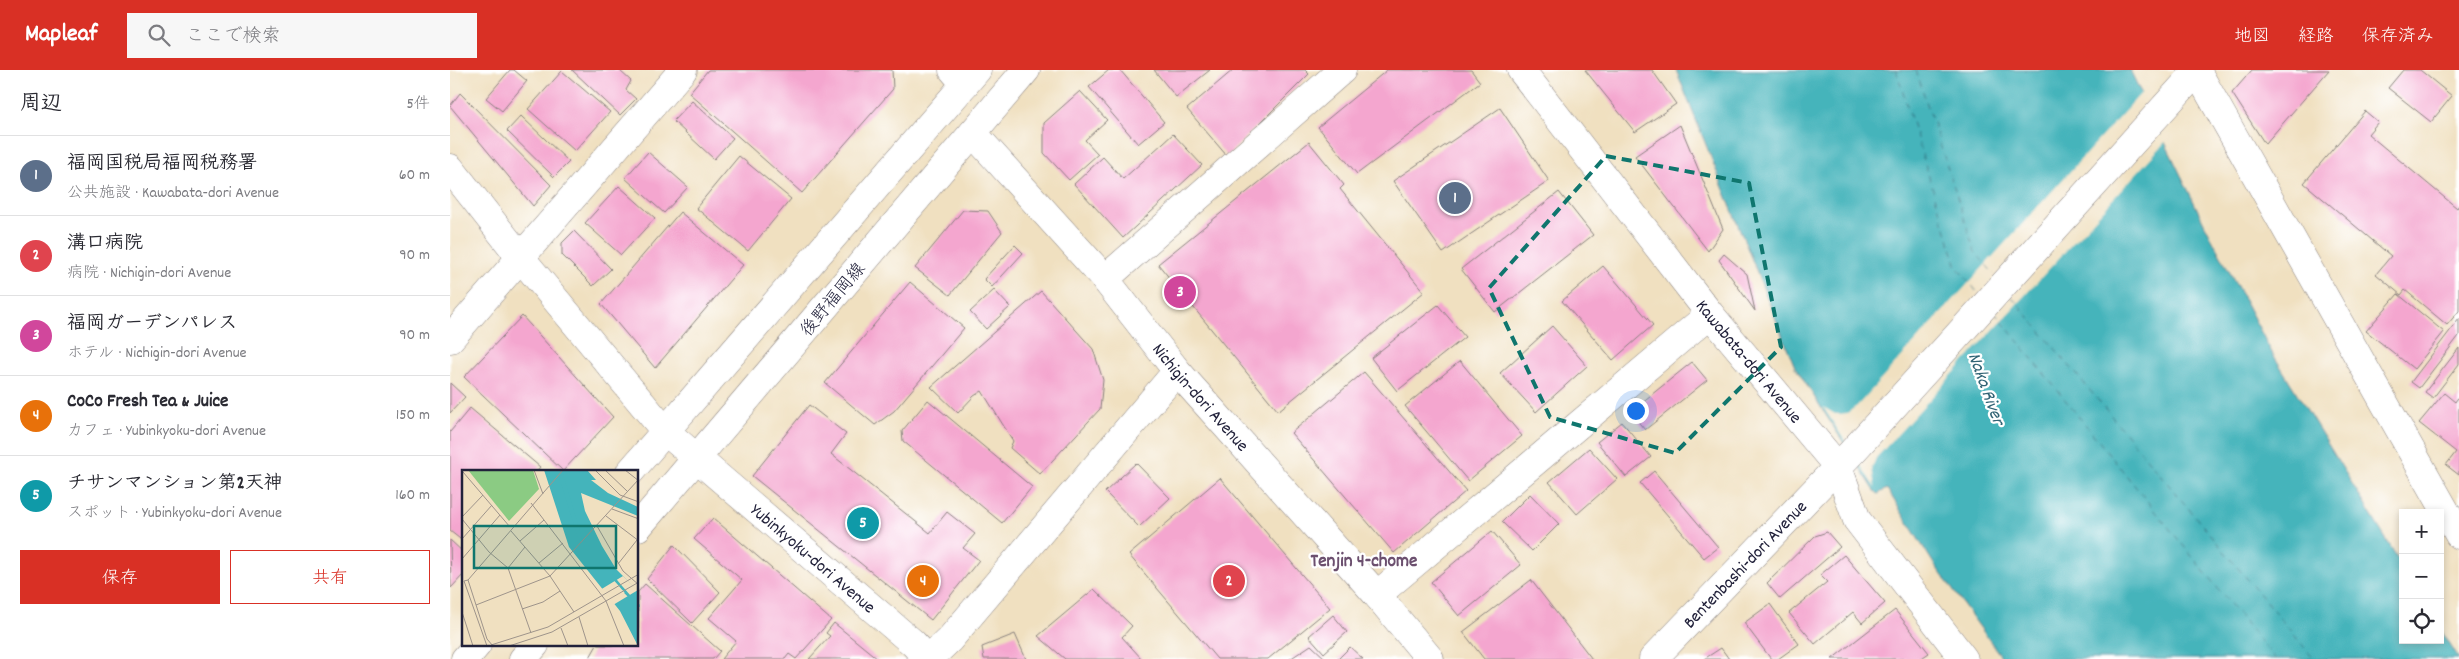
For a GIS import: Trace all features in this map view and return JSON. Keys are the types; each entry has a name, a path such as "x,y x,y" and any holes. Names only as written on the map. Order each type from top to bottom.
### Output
{"street":[{"path":"450,339 683,70"},
{"name":"後野福岡線","path":"639,526 1026,70"},
{"path":"1105,279 1342,70"},
{"name":"Kawabata-dori Avenue","path":"1521,70 1710,314 1845,459 1857,520 1964,659"},
{"path":"2198,71 2459,535"},
{"name":"Bentenbashi-dori Avenue","path":"1653,659 1845,459 2198,71"},
{"path":"632,470 965,73"},
{"name":"Nichigin-dori Avenue","path":"973,133 1105,279 1177,371 1377,595 1430,659"},
{"name":"Yubinkyoku-dori Avenue","path":"450,168 520,258 665,431 913,643 928,659"},
{"path":"1377,595 1710,314"},
{"path":"928,659 950,639 1177,371"},
{"path":"465,659 476,646"},
{"path":"523,659 534,646"}],"highlighted area":[{"path":"1606,156 1749,183 1781,347 1675,453 1550,417 1489,288"}],"water":[{"name":"Naka River","path":"1676,70 2130,70 2205,225 2271,351 2399,560 2399,644 2444,644 2444,635 2459,659 2003,659 1934,564 1887,489 1878,494 1875,491 1795,367"}],"pier":[{"path":"2143,91 2167,140 1876,458 1872,468 1875,488 1823,407 1835,414 1840,414 1847,413 1857,406"}],"building":[{"path":"510,70 514,70 527,81 502,111 486,98"},
{"path":"572,70 619,70 631,81 626,90 636,99 620,115"},
{"path":"708,70 892,70 893,89 802,193 689,93"},
{"path":"1109,70 1120,70 1164,122 1138,144 1089,87"},
{"path":"1154,70 1210,70 1176,97"},
{"path":"1233,70 1305,70 1309,74 1227,156 1187,109"},
{"path":"1387,70 1471,70 1480,82 1357,174 1318,127"},
{"path":"1585,70 1652,70 1676,104 1635,132"},
{"path":"2252,70 2329,70 2265,144 2232,93"},
{"path":"2403,70 2420,70 2452,96 2431,122 2388,88"},
{"path":"562,71 610,112 575,151 528,109"},
{"path":"1080,91 1107,120 1085,140 1098,154 1069,180 1044,153 1044,123"},
{"path":"460,93 551,185 533,206 450,106"},
{"path":"692,101 733,138 714,159 673,121"},
{"path":"1500,108 1549,181 1443,253 1393,181"},
{"path":"2365,111 2378,122 2368,134 2457,208 2459,205 2459,311 2447,325 2405,290 2401,295 2376,274 2391,256 2304,183"},
{"path":"521,116 569,162 554,177 507,131"},
{"path":"1680,125 1723,229 1708,251 1635,156"},
{"path":"1173,134 1202,165 1123,238 1074,184 1103,157 1123,179"},
{"path":"1309,142 1344,185 1340,189 1424,292 1278,411 1158,264"},
{"path":"648,152 688,187 664,213 625,178"},
{"path":"739,156 791,199 748,251 696,208"},
{"path":"619,186 655,218 621,255 585,223"},
{"path":"1559,192 1593,235 1495,312 1461,269"},
{"path":"963,210 988,211 1002,232 950,295 915,268"},
{"path":"680,212 743,265 655,368 601,304"},
{"path":"574,231 611,269 593,286 562,255 562,243"},
{"path":"1015,245 1023,253 992,287 984,279"},
{"path":"1724,254 1747,274 1755,311 1719,260"},
{"path":"1603,266 1653,325 1613,360 1562,301"},
{"path":"910,282 964,328 894,411 875,425 825,383"},
{"path":"994,290 1010,307 986,329 970,312"},
{"path":"1041,291 1093,349 1103,380 1100,409 1040,474 1010,448 1013,441 982,391 974,396 958,413 931,387"},
{"path":"2398,294 2444,332 2414,369 2366,331"},
{"path":"1438,305 1465,337 1397,391 1371,358"},
{"path":"522,316 613,417 562,470 464,377"},
{"path":"2459,319 2459,336 2419,388 2411,382"},
{"path":"1552,326 1587,366 1536,412 1500,373"},
{"path":"2459,348 2459,364 2433,398 2425,392"},
{"path":"1460,361 1522,436 1468,481 1405,406"},
{"path":"1692,362 1707,380 1645,430 1630,412"},
{"path":"1364,372 1466,491 1394,553 1291,433"},
{"path":"450,383 465,397 450,413"},
{"path":"2444,393 2455,402 2459,396 2459,475 2446,465 2456,452 2419,423"},
{"path":"928,400 1032,487 1002,523 903,441 902,431"},
{"path":"809,405 846,434 831,454 930,533 947,512 975,534 963,548 979,560 931,620 752,476"},
{"path":"470,408 540,467 538,470 462,470 462,540 450,531 450,432"},
{"path":"1622,422 1651,457 1626,477 1597,442"},
{"path":"1589,448 1617,479 1577,514 1549,482"},
{"path":"1136,463 1170,498 1139,527 1105,492"},
{"path":"1654,471 1718,547 1704,558 1640,483"},
{"path":"1220,478 1330,608 1268,659 1217,659 1129,555"},
{"path":"1530,494 1559,524 1532,551 1502,522"},
{"path":"713,518 831,620 796,659 789,654 785,659 721,659 736,641 709,618 742,580 694,539"},
{"path":"1492,531 1521,565 1459,616 1431,582"},
{"path":"1827,532 1840,547 1780,599 1767,583 1815,536"},
{"path":"450,540 462,551 462,576 451,588"},
{"path":"674,545 720,592 692,623 647,579"},
{"path":"1844,555 1885,603 1862,623 1853,612 1815,644 1789,613 1827,582 1820,575"},
{"path":"1531,580 1592,659 1484,659 1463,632"},
{"path":"645,584 720,651 713,659 589,659 596,646 639,646 639,591"},
{"path":"1094,589 1132,626 1122,637 1142,659 1065,659 1038,636"},
{"path":"1770,604 1799,644 1778,659 1771,659 1744,623"},
{"path":"1895,610 1929,653 1920,659 1832,659"},
{"path":"1333,615 1347,632 1324,653 1309,636"},
{"path":"834,623 878,659 809,659 830,636 826,633"},
{"path":"1015,634 1026,659 984,659 982,647"},
{"path":"1311,645 1326,659 1290,659"},
{"path":"1350,647 1363,659 1338,659"},
{"path":"1721,648 1729,659 1704,659"}],"ferry route":[{"path":"1896,70 1957,267 1978,293"},
{"path":"1916,70 1975,252 1994,274"},
{"path":"2012,297 2314,659"},
{"path":"1995,313 2275,659"}],"place":[{"name":"福岡国税局福岡税務署","path":"1455,198"},
{"name":"福岡ガーデンパレス","path":"1180,292"},
{"name":"チサンマンション第2天神","path":"863,523"},
{"name":"CoCo Fresh Tea & Juice","path":"923,581"},
{"name":"溝口病院","path":"1229,581"}],"district":[{"name":"Tenjin 4-chome","path":"1364,559"}]}
